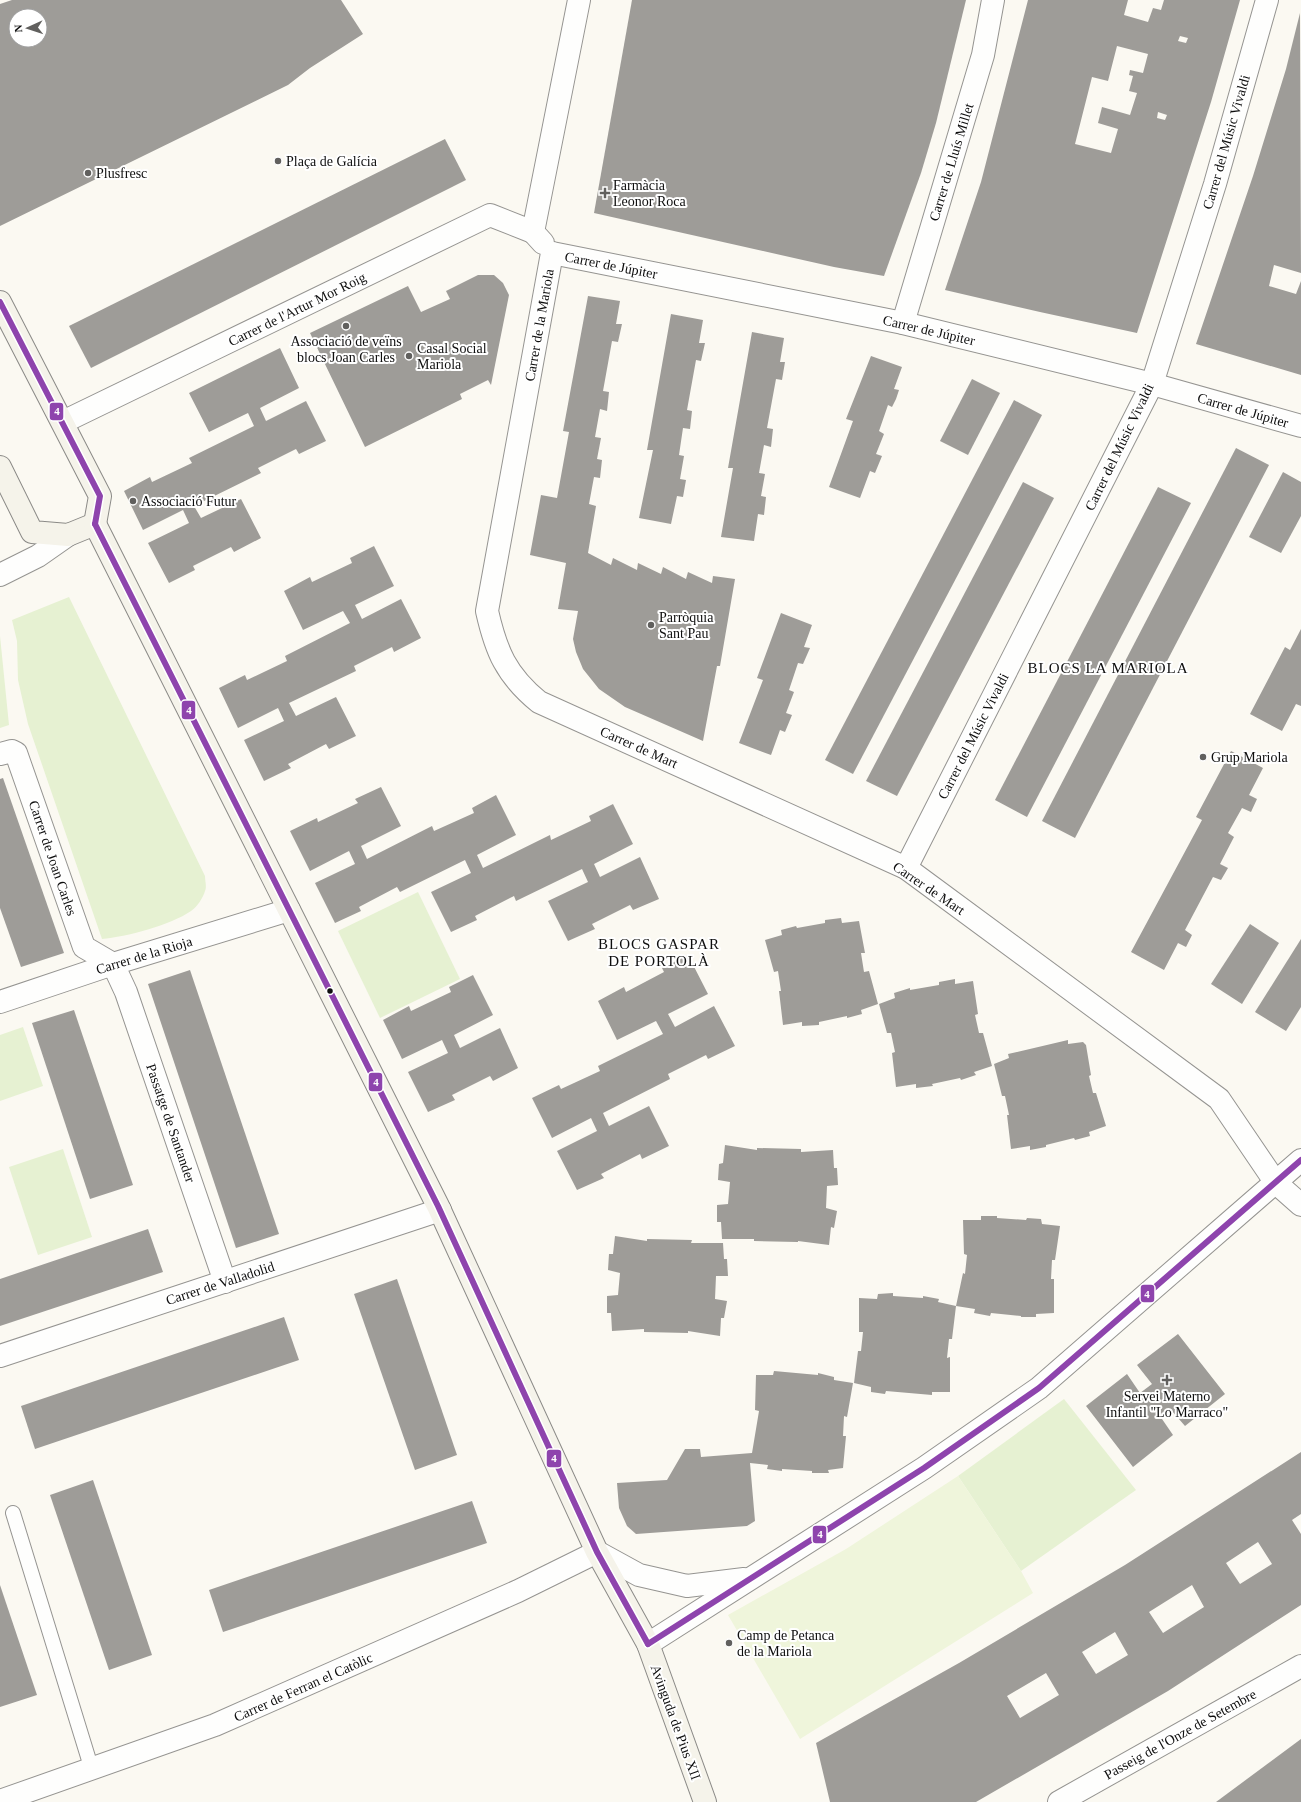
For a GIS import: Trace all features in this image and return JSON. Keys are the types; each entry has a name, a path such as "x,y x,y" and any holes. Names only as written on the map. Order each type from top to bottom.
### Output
{"street":[{"path":"533,232 579,0"},
{"name":"Carrer de Lluís Millet","path":"903,323 983,54 993,0"},
{"name":"Carrer del Músic Vivaldi","path":"906,868 1152,384 1215,184 1268,0"},
{"name":"Carrer de l'Artur Mor Roig","path":"63,422 490,215 533,232"},
{"name":"Carrer de la Mariola","path":"487,611 552,253 533,232"},
{"name":"Carrer de Júpiter","path":"552,253 903,323 1152,384 1301,426"},
{"path":"0,302 100,496 95,524 68,536 38,556 0,575"},
{"path":"0,468 32,532 68,536"},
{"name":"Avinguda de Pius XII","path":"95,524 440,1210 597,1552 648,1644 705,1802"},
{"name":"Carrer de Mart","path":"487,611 493,639 506,665 522,688 539,702 906,868 1219,1099 1276,1183 1301,1205"},
{"name":"Carrer de Joan Carles","path":"0,754 12,751 16,753 84,947 113,964"},
{"name":"Carrer de la Rioja","path":"0,1002 113,964 289,910"},
{"name":"Passatge de Santander","path":"113,964 126,992 226,1282"},
{"path":"648,1644 924,1468 1039,1388 1301,1160"},
{"name":"Carrer de Valladolid","path":"0,1356 440,1210"},
{"path":"597,1552 639,1575 687,1586 750,1578"},
{"name":"Carrer de Ferran el Catòlic","path":"0,1801 92,1770 215,1725 518,1591 597,1552"},
{"name":"Passeig de l'Onze de Setembre","path":"1059,1802 1301,1666"}],"lane":[{"path":"13,1513 92,1770"}],"green space":[{"path":"69,597 205,876 206,888 204,894 198,905 191,911 172,921 148,930 112,938 102,939 28,724 18,680 17,641 12,620"},
{"path":"0,636 9,725 0,728"},
{"path":"418,892 460,979 380,1018 338,931"},
{"path":"23,1027 43,1086 0,1101 0,1035"},
{"path":"63,1149 92,1237 38,1255 9,1167"},
{"path":"1064,1399 1136,1490 1021,1571 958,1476"},
{"path":"958,1476 1021,1571 1033,1593 800,1739 728,1615 846,1549"}],"building":[{"path":"12,0 341,0 363,34 310,68 288,85 0,226 0,4"},
{"path":"632,0 966,0 936,123 921,173 884,276 834,267 594,213"},
{"path":"1028,0 1128,0 1124,15 1148,22 1153,8 1161,10 1164,0 1240,0 1211,102 1137,333 945,290 981,182","holes":["1180,36 1188,38 1186,43 1178,41","1117,46 1148,54 1143,73 1130,70 1129,75 1133,76 1129,91 1137,93 1130,115 1102,107 1098,123 1118,129 1111,153 1075,144 1092,77 1108,81","1158,112 1167,115 1165,120 1157,118"]},
{"path":"1300,13 1301,273 1274,265 1269,286 1296,294 1301,281 1301,375 1196,344 1253,176 1286,69"},
{"path":"445,139 466,180 91,368 69,326"},
{"name":"Casal Social Mariola","path":"478,275 494,275 503,283 509,295 491,385 488,380 460,394 462,399 365,447 310,333 408,286 421,312 450,299 446,291"},
{"name":"Parròquia Sant Pau","path":"588,296 620,301 616,324 622,324 618,342 612,341 603,391 609,392 607,411 600,409 595,437 601,438 597,459 602,460 600,478 594,477 589,504 596,506 588,553 611,565 613,558 637,570 638,563 661,574 663,567 686,579 688,572 712,583 713,576 735,579 720,666 717,666 703,741 625,707 599,689 583,669 576,652 573,639 578,611 558,609 566,563 530,555 541,495 557,498 569,432 563,431"},
{"path":"671,314 703,320 699,343 705,343 701,361 696,360 687,410 692,411 690,429 683,428 679,455 684,456 680,479 686,480 683,497 677,496 671,524 639,518 653,450 647,450"},
{"path":"752,332 784,338 780,362 785,362 782,380 776,379 767,428 773,429 771,447 764,445 759,473 765,474 761,496 766,497 764,515 758,514 754,541 721,537 733,468 728,468"},
{"path":"280,348 299,388 260,408 266,421 306,401 326,441 299,454 296,449 258,468 261,473 194,506 201,518 241,499 261,538 234,552 231,547 193,566 195,570 169,583 148,543 189,523 183,510 143,530 124,491 150,477 152,482 192,463 189,458 254,426 248,413 209,432 189,393"},
{"path":"871,356 902,367 894,389 899,390 896,399 892,407 888,405 879,431 884,434 876,454 882,456 875,473 870,471 860,498 829,487 853,421 846,419"},
{"path":"972,379 1000,393 968,455 940,441"},
{"path":"1014,400 1042,415 853,774 825,760"},
{"path":"1236,448 1269,465 1075,838 1042,821"},
{"path":"1283,472 1301,482 1301,516 1281,553 1249,537"},
{"path":"1023,482 1054,498 897,796 866,781"},
{"path":"1158,487 1191,503 1027,817 995,800"},
{"path":"374,546 394,586 355,605 362,619 401,599 421,638 394,652 392,647 354,666 356,671 289,703 296,716 336,697 356,736 329,749 326,744 288,764 291,768 264,781 244,740 284,721 278,708 238,728 219,688 245,675 247,680 287,661 285,656 350,623 343,611 303,630 284,591 310,577 312,582 352,563 350,558"},
{"path":"781,613 812,625 804,647 810,648 803,664 798,663 789,690 794,692 786,713 792,715 785,732 780,730 771,755 739,743 763,680 757,678"},
{"path":"1301,629 1301,706 1296,704 1282,731 1250,714 1285,647 1290,650"},
{"path":"1231,751 1263,768 1249,795 1257,799 1251,812 1242,808 1228,833 1234,837 1220,864 1228,868 1221,880 1213,877 1185,930 1192,935 1186,947 1178,943 1164,970 1131,952 1202,820 1196,817"},
{"path":"3,778 64,953 21,967 0,908 0,779"},
{"path":"381,787 401,826 361,846 367,859 432,826 434,831 474,813 472,808 496,795 516,835 477,855 483,868 550,835 551,840 591,821 589,816 613,804 633,844 594,864 600,877 640,857 659,899 633,910 630,905 592,924 595,929 568,941 548,901 588,882 582,869 516,901 514,896 475,916 477,920 451,932 431,892 471,873 465,860 400,892 397,887 359,907 361,911 335,923 315,883 355,864 349,851 310,871 290,831 317,818 318,822 358,803 355,799"},
{"path":"841,918 842,923 859,921 865,953 861,953 864,972 869,971 878,1004 861,1010 862,1014 819,1022 819,1025 802,1026 802,1022 783,1025 778,971 774,972 765,940 782,935 781,930 796,926 797,928 825,923 825,920"},
{"path":"1250,924 1279,943 1242,1004 1211,984"},
{"path":"1301,939 1301,1007 1286,1031 1255,1012"},
{"path":"688,955 708,994 668,1014 675,1027 714,1006 735,1046 708,1059 706,1055 668,1074 670,1079 603,1113 609,1126 649,1106 669,1146 642,1159 640,1154 601,1174 604,1178 577,1190 557,1151 597,1131 591,1118 552,1138 532,1098 559,1085 561,1089 600,1071 598,1066 663,1034 656,1021 617,1040 598,1001 624,987 626,992 664,972 662,968"},
{"path":"190,970 279,1234 236,1248 148,984"},
{"path":"473,975 493,1015 454,1035 460,1048 500,1028 518,1068 493,1081 490,1076 452,1095 455,1100 428,1112 408,1072 448,1053 442,1040 402,1059 383,1020 409,1006 411,1011 451,992 449,987"},
{"path":"955,979 955,984 973,981 978,1014 975,1015 979,1033 983,1033 992,1066 974,1072 976,1075 961,1080 960,1078 932,1084 933,1086 916,1088 916,1084 896,1087 892,1053 895,1052 891,1033 887,1033 879,1004 895,998 894,993 910,988 910,990 939,985 939,982"},
{"path":"74,1010 133,1185 90,1199 32,1023"},
{"path":"1068,1040 1068,1044 1083,1042 1086,1045 1091,1075 1089,1076 1093,1093 1096,1093 1106,1126 1089,1132 1090,1136 1075,1140 1074,1138 1046,1145 1046,1147 1030,1150 1030,1146 1011,1149 1007,1115 1009,1115 1005,1096 1002,1096 994,1064 1009,1058 1008,1054"},
{"path":"725,1145 757,1150 757,1148 801,1149 801,1152 833,1150 834,1168 837,1168 838,1185 827,1186 826,1208 837,1211 834,1228 831,1227 829,1245 798,1241 722,1239 721,1222 717,1222 717,1205 728,1204 730,1182 718,1180 719,1164 723,1163"},
{"path":"981,1216 997,1216 997,1218 1026,1220 1027,1218 1041,1219 1042,1224 1060,1226 1055,1260 1052,1260 1051,1279 1054,1279 1054,1313 1036,1314 1036,1317 1021,1317 991,1313 990,1316 974,1313 975,1309 956,1306 963,1273 965,1274 967,1255 964,1254 963,1220 981,1220"},
{"path":"148,1229 163,1272 0,1326 0,1279"},
{"path":"615,1236 647,1241 647,1239 692,1240 691,1243 723,1243 724,1259 727,1259 728,1276 716,1276 715,1299 727,1301 724,1318 721,1318 720,1336 688,1331 688,1333 644,1332 644,1329 612,1331 611,1313 607,1313 607,1296 618,1295 620,1273 608,1270 609,1254 613,1254"},
{"path":"397,1279 457,1455 415,1470 354,1294"},
{"path":"893,1293 893,1296 923,1298 923,1296 939,1299 938,1302 956,1306 952,1339 949,1339 947,1358 950,1357 950,1392 932,1392 932,1395 886,1391 885,1394 871,1392 871,1387 854,1383 858,1351 861,1351 863,1332 859,1332 859,1298 877,1299 878,1294"},
{"path":"284,1317 299,1360 35,1449 21,1406"},
{"path":"1178,1334 1225,1394 1185,1426 1172,1411 1162,1419 1173,1435 1133,1467 1086,1406 1127,1374 1140,1393 1152,1384 1137,1365"},
{"path":"774,1371 818,1375 818,1373 834,1377 834,1380 853,1383 847,1417 844,1416 843,1436 846,1436 843,1468 828,1470 829,1473 812,1473 812,1471 782,1469 782,1471 767,1469 768,1465 750,1463 755,1521 747,1526 636,1534 627,1526 619,1508 617,1483 667,1480 685,1449 700,1449 701,1457 752,1453 759,1411 755,1410 756,1375 773,1375"},
{"path":"1301,1452 1301,1514 1292,1520 1301,1534 1301,1605 1168,1691 976,1802 830,1802 816,1743 959,1663 1125,1565","holes":["1258,1542 1272,1564 1240,1584 1226,1563","1192,1585 1204,1607 1163,1633 1149,1612","1115,1632 1128,1655 1096,1674 1082,1652","1046,1673 1059,1695 1020,1718 1007,1696"]},
{"path":"93,1480 152,1655 109,1670 50,1495"},
{"path":"472,1501 487,1543 223,1632 209,1590"},
{"path":"0,1585 37,1695 0,1707"},
{"path":"1301,1739 1301,1802 1216,1802"}],"transit line":[{"name":"4","path":"0,302 100,496 95,524"},
{"name":"4","path":"95,524 438,1206 597,1552 648,1644"},
{"name":"4","path":"648,1644 924,1468 1039,1388 1301,1160"}],"place":[{"name":"Plaça de Galícia","path":"278,161"},
{"name":"Plusfresc","path":"88,173"},
{"name":"Farmàcia Leonor Roca","path":"605,193"},
{"name":"Associació de veïns blocs Joan Carles","path":"346,326"},
{"name":"Casal Social Mariola","path":"409,356"},
{"name":"Associació Futur","path":"133,501"},
{"name":"Parròquia Sant Pau","path":"651,625"},
{"name":"Grup Mariola","path":"1203,757"},
{"name":"Servei Materno Infantil \"Lo Marraco\"","path":"1167,1380"},
{"name":"Camp de Petanca de la Mariola","path":"729,1643"}],"district":[{"name":"BLOCS LA MARIOLA","path":"1108,668"},
{"name":"BLOCS GASPAR DE PORTOLÀ","path":"659,952"}]}
